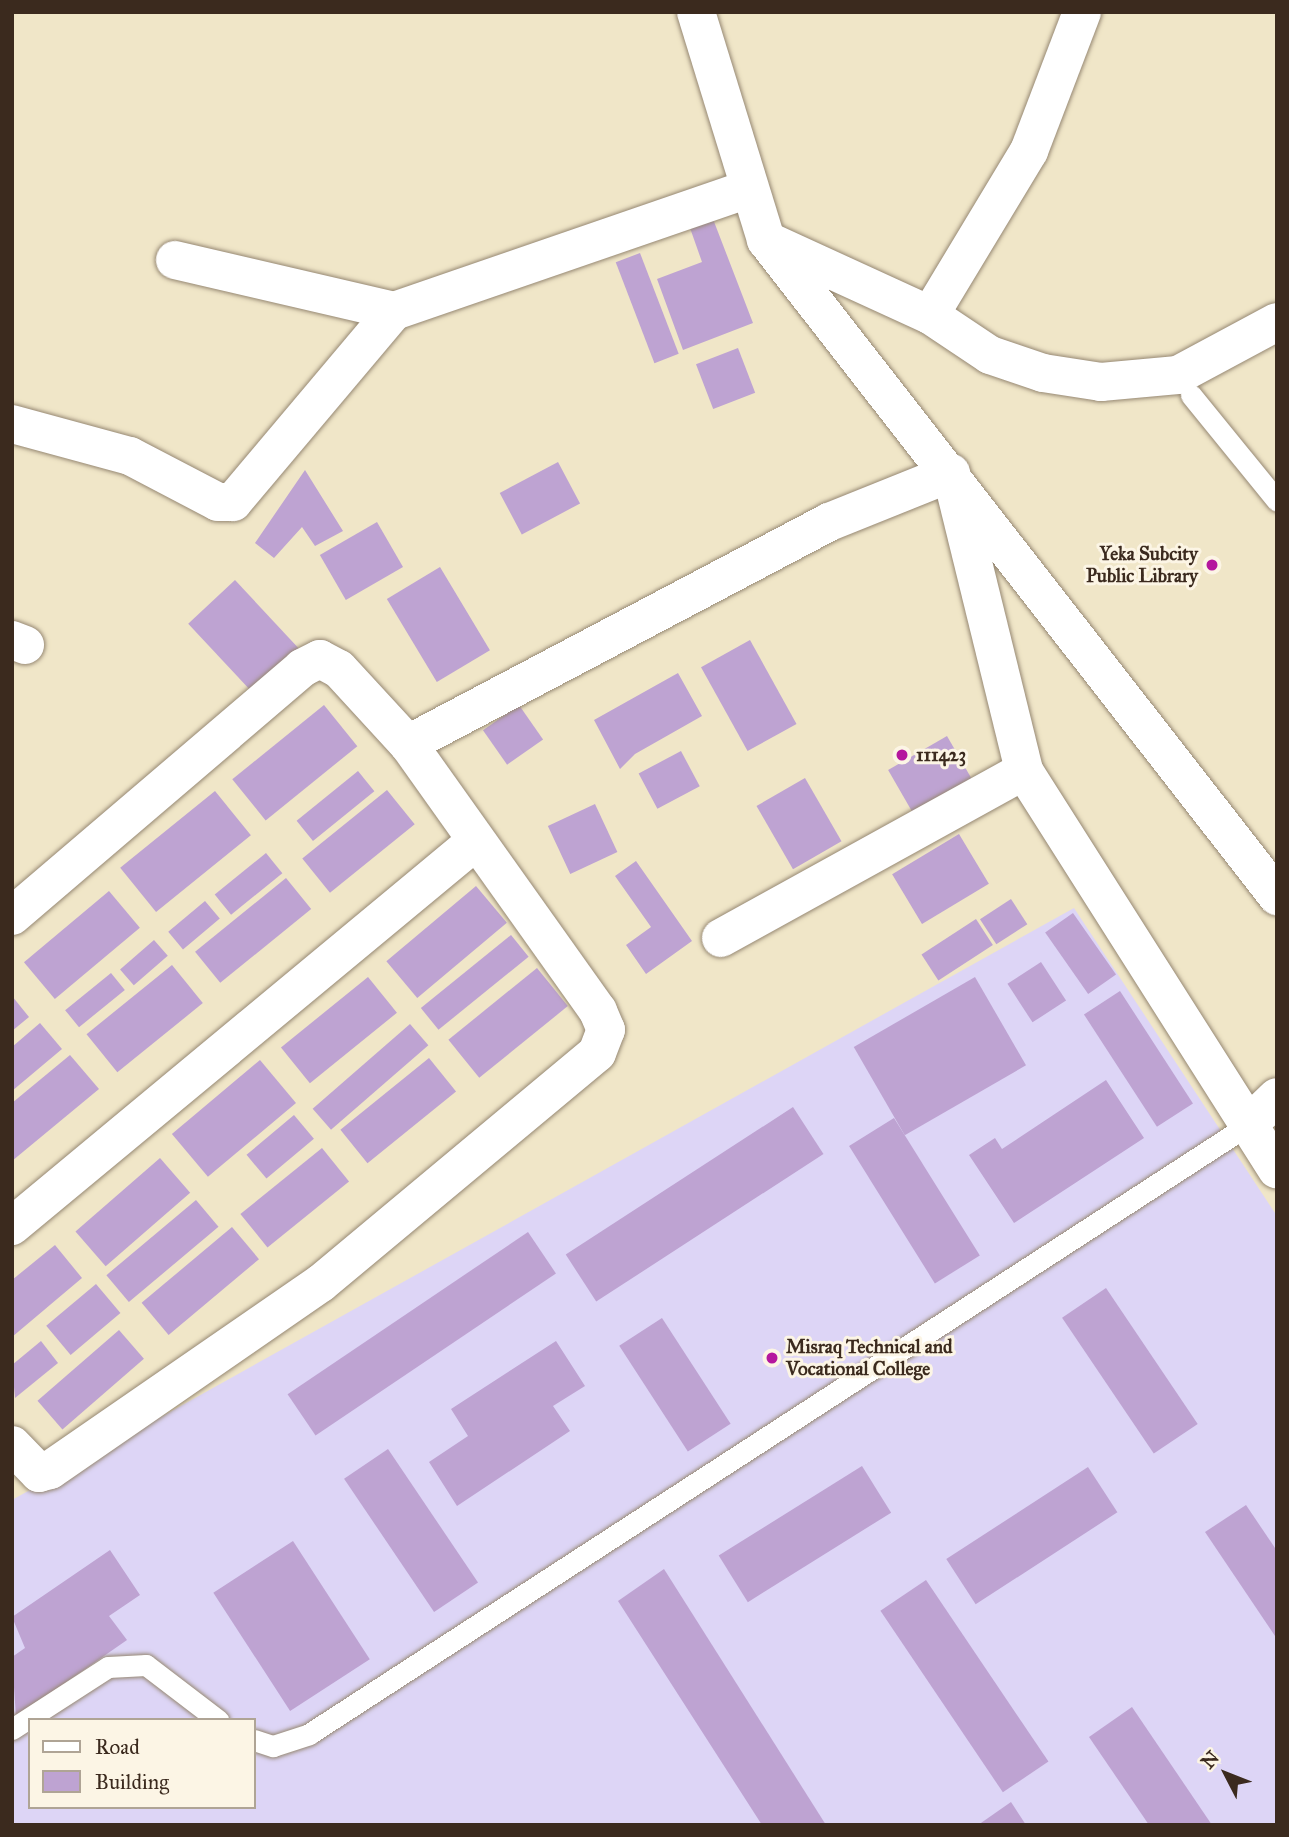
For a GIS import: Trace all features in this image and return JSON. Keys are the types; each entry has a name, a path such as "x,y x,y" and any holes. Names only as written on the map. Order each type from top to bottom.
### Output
{"street":[{"path":"696,12 748,189 766,240 951,473 1277,896"},
{"path":"930,315 1029,150 1082,12"},
{"path":"12,424 130,456 218,502 233,502 394,311 748,189"},
{"path":"766,240 930,315 990,355 1043,373 1101,382 1178,375 1277,322"},
{"path":"175,260 394,311"},
{"path":"408,744 830,522 951,473"},
{"path":"951,473 1024,771 1277,1169"},
{"path":"12,916 302,668 320,659 339,669 408,744 598,1011 606,1030 597,1053 321,1283 50,1470 39,1473 12,1445"},
{"path":"720,938 1024,771"},
{"path":"12,1226 476,841"},
{"path":"1248,1125 1277,1097"}],"lane":[{"path":"1191,395 1277,501"},
{"path":"256,1741 273,1746 309,1734 1248,1125"},
{"path":"29,1718 108,1667 146,1665 215,1718"},
{"path":"12,1729 28,1719"}],"shaded area":[{"name":"Misraq Technical and Vocational College","path":"1074,908 1277,1216 1277,1825 12,1825 12,1500"}],"building":[{"path":"713,219 753,323 683,350 657,279 702,262 690,228"},
{"path":"640,253 679,354 654,363 616,262"},
{"path":"738,348 755,393 713,409 696,364"},
{"path":"558,462 580,503 522,534 500,493"},
{"path":"305,470 343,531 315,546 302,527 274,558 255,543"},
{"path":"377,522 403,567 346,600 320,555"},
{"path":"440,567 490,650 437,682 387,599"},
{"path":"235,580 301,651 254,695 188,624"},
{"path":"750,640 797,724 748,751 701,667"},
{"path":"678,673 702,716 635,754 620,769 594,720"},
{"path":"324,705 357,746 266,820 232,779"},
{"path":"519,705 543,739 507,765 483,730"},
{"path":"947,736 979,791 920,825 888,770"},
{"path":"681,751 700,786 657,809 639,774"},
{"path":"358,771 374,791 313,841 297,821"},
{"path":"805,778 842,841 793,869 757,806"},
{"path":"387,790 415,824 330,893 302,859"},
{"path":"215,791 251,835 156,912 120,868"},
{"path":"595,804 617,852 570,874 548,826"},
{"path":"959,834 989,884 922,924 892,874"},
{"path":"266,853 282,873 231,915 215,895"},
{"path":"636,861 692,941 646,974 626,945 651,927 615,876"},
{"path":"286,878 311,909 220,983 195,952"},
{"path":"476,886 507,923 417,998 386,961"},
{"path":"109,891 140,928 55,999 24,962"},
{"path":"1011,899 1027,924 996,944 980,919"},
{"path":"205,901 220,919 183,949 168,932"},
{"path":"1073,913 1116,974 1088,994 1045,933"},
{"path":"976,919 993,945 938,980 921,954"},
{"path":"511,935 529,957 438,1030 421,1008"},
{"path":"154,940 168,956 134,985 120,970"},
{"path":"1041,962 1066,1001 1033,1022 1007,984"},
{"path":"172,965 203,1003 117,1072 87,1034"},
{"path":"537,968 568,1006 479,1078 448,1040"},
{"path":"111,973 125,990 79,1027 65,1010"},
{"path":"368,977 397,1013 310,1083 281,1047"},
{"path":"975,977 1026,1065 905,1135 854,1047"},
{"path":"1120,991 1193,1103 1157,1127 1084,1014"},
{"path":"12,996 29,1017 12,1031"},
{"path":"40,1023 62,1049 12,1091 12,1047"},
{"path":"410,1024 428,1045 331,1130 313,1109"},
{"path":"70,1055 99,1089 12,1161 12,1103"},
{"path":"429,1058 456,1091 367,1163 340,1130"},
{"path":"260,1060 296,1103 208,1177 172,1134"},
{"path":"1106,1080 1144,1138 1014,1223 969,1155 995,1138 1002,1149"},
{"path":"793,1107 823,1154 596,1302 566,1255"},
{"path":"294,1115 314,1139 266,1179 247,1155"},
{"path":"894,1118 980,1255 935,1283 849,1146"},
{"path":"322,1148 349,1181 267,1247 240,1214"},
{"path":"160,1158 190,1193 106,1266 75,1231"},
{"path":"196,1200 218,1227 129,1302 106,1275"},
{"path":"232,1227 259,1259 169,1335 142,1303"},
{"path":"528,1232 556,1273 316,1436 288,1394"},
{"path":"55,1245 82,1278 12,1337 12,1280"},
{"path":"96,1284 120,1313 71,1355 46,1326"},
{"path":"1106,1288 1198,1424 1154,1454 1062,1318"},
{"path":"662,1318 731,1424 688,1451 619,1346"},
{"path":"119,1330 144,1359 62,1430 37,1401"},
{"path":"41,1341 58,1363 15,1398 12,1365"},
{"path":"556,1341 585,1386 553,1406 570,1431 457,1506 429,1462 468,1436 451,1409"},
{"path":"388,1449 478,1582 434,1612 344,1479"},
{"path":"862,1466 891,1513 748,1602 719,1556"},
{"path":"1088,1467 1117,1512 976,1604 946,1559"},
{"path":"1246,1505 1277,1551 1277,1639 1205,1532"},
{"path":"293,1541 370,1659 290,1711 213,1593"},
{"path":"110,1550 140,1595 109,1616 127,1640 16,1717 12,1657 25,1648 12,1617"},
{"path":"664,1569 826,1825 762,1825 618,1601"},
{"path":"926,1580 1048,1762 1003,1792 880,1611"},
{"path":"1132,1707 1212,1825 1149,1825 1089,1737"},
{"path":"1011,1802 1026,1825 978,1825"}],"place":[{"name":"Yeka Subcity Public Library","path":"1212,565"},
{"name":"111423","path":"902,755"},
{"name":"Misraq Technical and Vocational College","path":"772,1358"}]}
